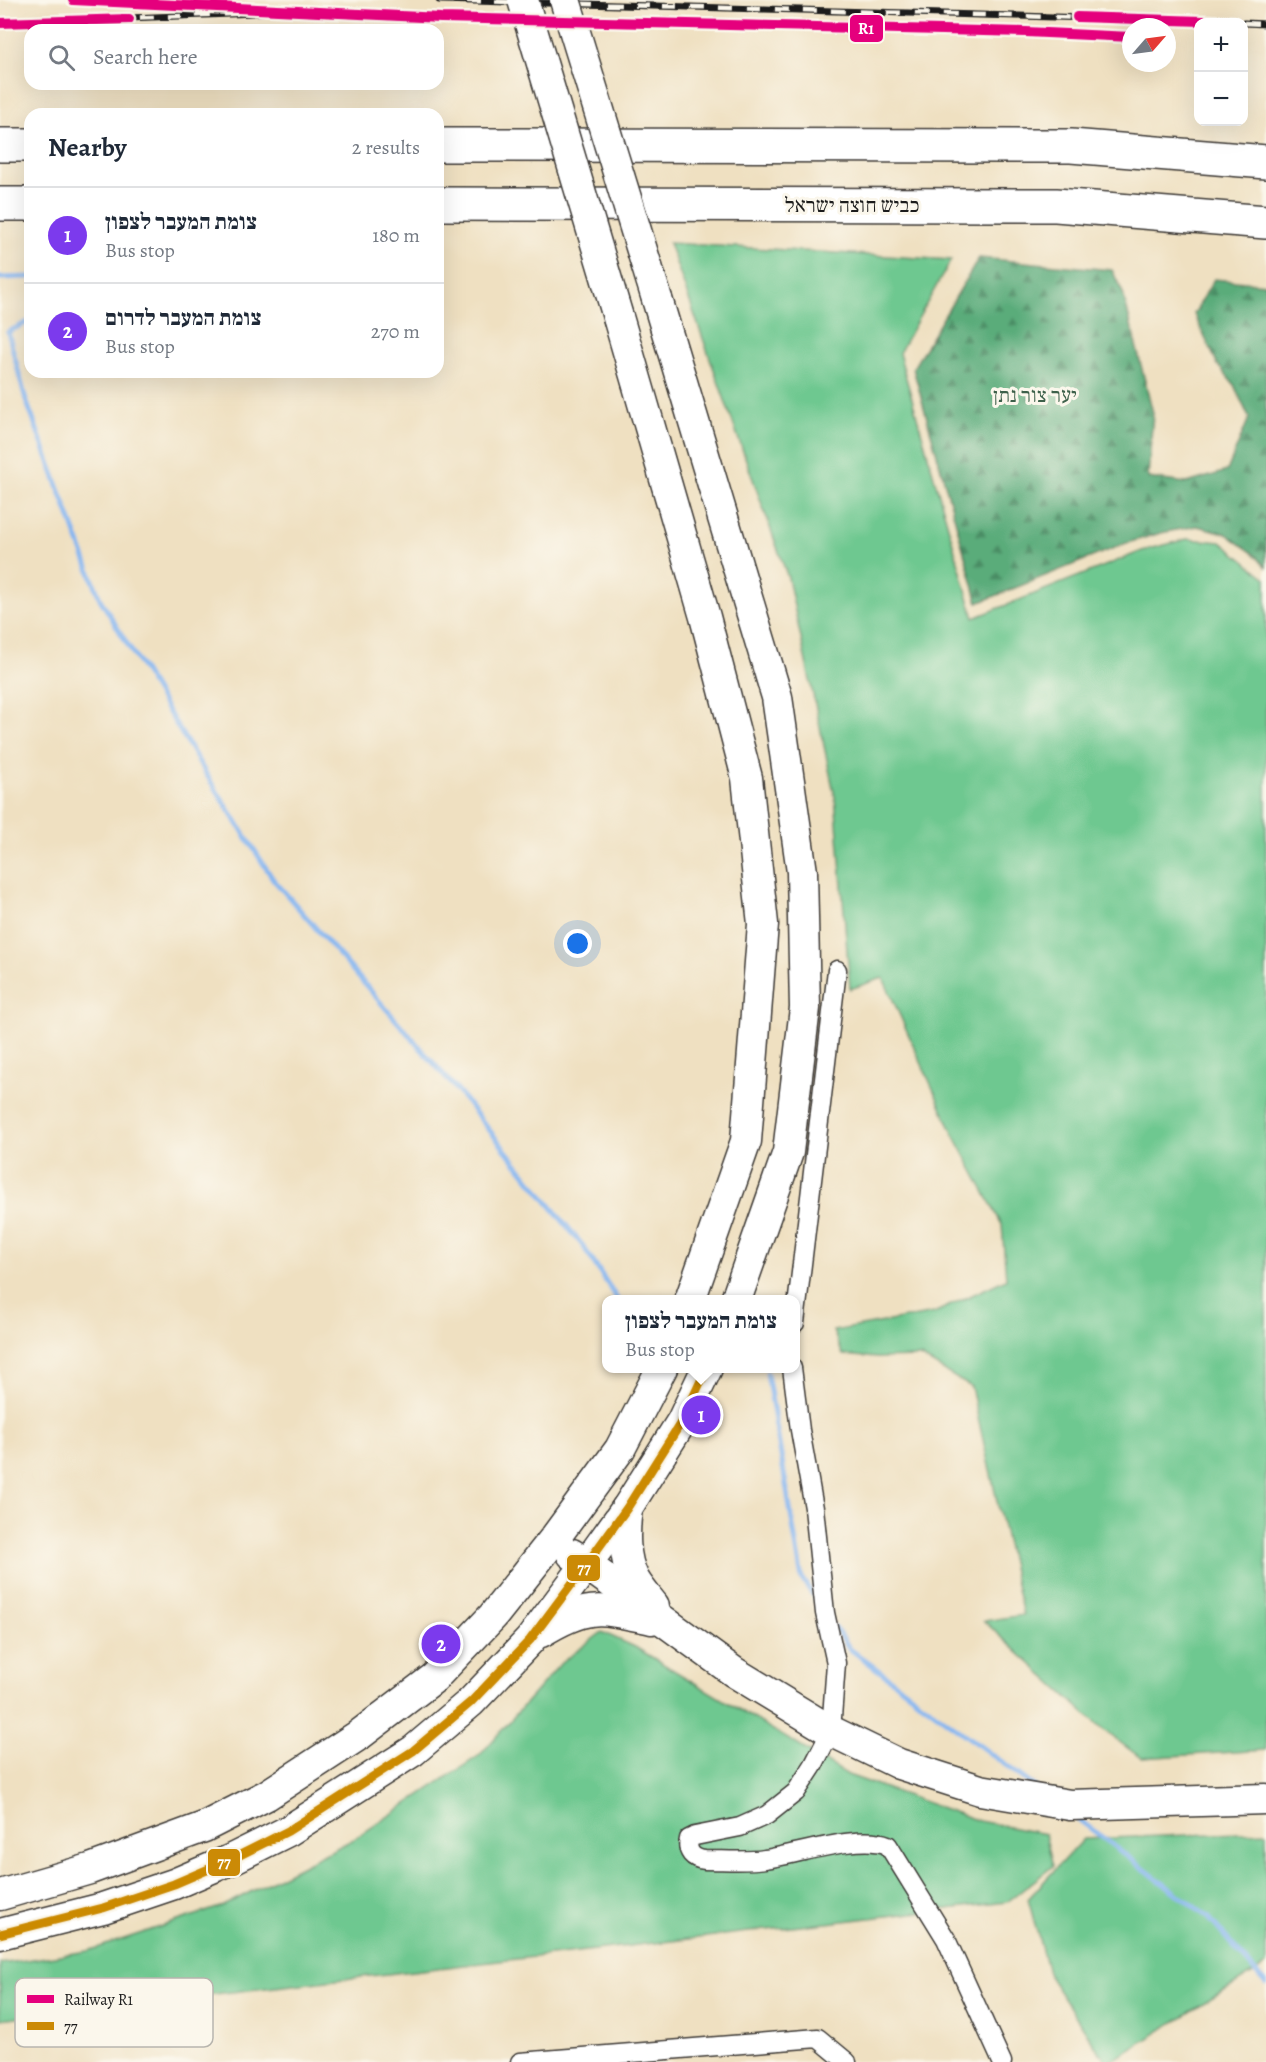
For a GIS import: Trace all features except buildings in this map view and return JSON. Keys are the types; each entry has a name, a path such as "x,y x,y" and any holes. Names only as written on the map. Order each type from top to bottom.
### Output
{"highway":[{"path":"0,145 24,145"},
{"path":"444,145 1071,146 1266,162"},
{"path":"0,204 24,204"},
{"name":"כביש חוצה ישראל","path":"444,204 1056,205 1266,222"}],"main road":[{"path":"523,0 705,616 747,778 763,924 746,1141 691,1295"},
{"path":"565,0 777,697 802,872 805,1008 788,1152 737,1295"},
{"path":"0,1895 90,1869 204,1827 267,1795 359,1735 434,1678 493,1616 554,1539 620,1449 659,1373"},
{"path":"0,1934 32,1928 103,1908 164,1887 230,1860 288,1832 413,1751 471,1702 530,1640 627,1508 682,1421 705,1373"},
{"path":"627,1508 624,1541 627,1560 634,1579 666,1623"},
{"path":"554,1539 586,1565 735,1672 831,1731 899,1764 980,1791 1070,1804 1266,1799"},
{"path":"530,1640 573,1614 592,1609 610,1610 666,1623"}],"street":[{"path":"798,1295 837,970"},
{"path":"793,1373 814,1508 825,1613 836,1664 831,1731 813,1767 796,1792 767,1815 740,1827 689,1839 690,1853 696,1859 705,1860 764,1859 833,1845 871,1842 888,1845 946,1939 1000,2062"},
{"path":"520,2062 818,2038 847,2062"}],"green space":[{"path":"669,243 951,260 899,353 974,618 1142,551 1187,539 1221,542 1266,578 1266,1750 1141,1758 1101,1728 984,1621 1023,1615 971,1387 921,1357 877,1358 843,1355 833,1331 934,1313 1006,1279 1002,1225 952,1131 883,978 850,989 835,797 788,578"},
{"name":"יער צור נתן","path":"979,258 1112,270 1123,293 1153,413 1148,478 1187,483 1227,471 1249,418 1234,385 1218,365 1194,314 1214,279 1266,284 1266,567 1254,554 1225,533 1197,526 1127,543 978,603 913,368"},
{"path":"602,1632 635,1647 848,1775 979,1821 1045,1834 1053,1866 1007,1902 213,1994 213,1978 15,1978 15,2017 0,2019 0,1964 88,1951 223,1906 354,1839 480,1755 561,1663"},
{"path":"1266,1832 1266,1965 1110,2062 1106,2062 1049,1976 1028,1899 1083,1839"}],"waterway":[{"path":"0,278 24,277"},
{"path":"24,324 8,332 26,400 100,599 211,782 273,879 457,1090 583,1246 615,1295"},
{"path":"767,1373 802,1579 818,1602"},
{"path":"835,1627 850,1649 1035,1787"},
{"path":"1074,1816 1209,1918 1266,1984"}],"railway":[{"path":"439,0 1194,21"},
{"path":"0,23 307,11"},
{"path":"1248,23 1266,24"}],"rail line":[{"name":"R1","path":"73,0 441,18 1026,32 1122,37"},
{"name":"R1","path":"1077,17 1194,21"},
{"name":"R1","path":"0,23 129,19"}],"transit line":[{"name":"77","path":"0,1934 103,1908 174,1884 230,1860 288,1831 413,1751 471,1702 530,1640 627,1508 682,1421 705,1373"}],"place":[{"name":"צומת המעבר לצפון","path":"701,1415"},
{"name":"צומת המעבר לדרום","path":"441,1644"}]}
